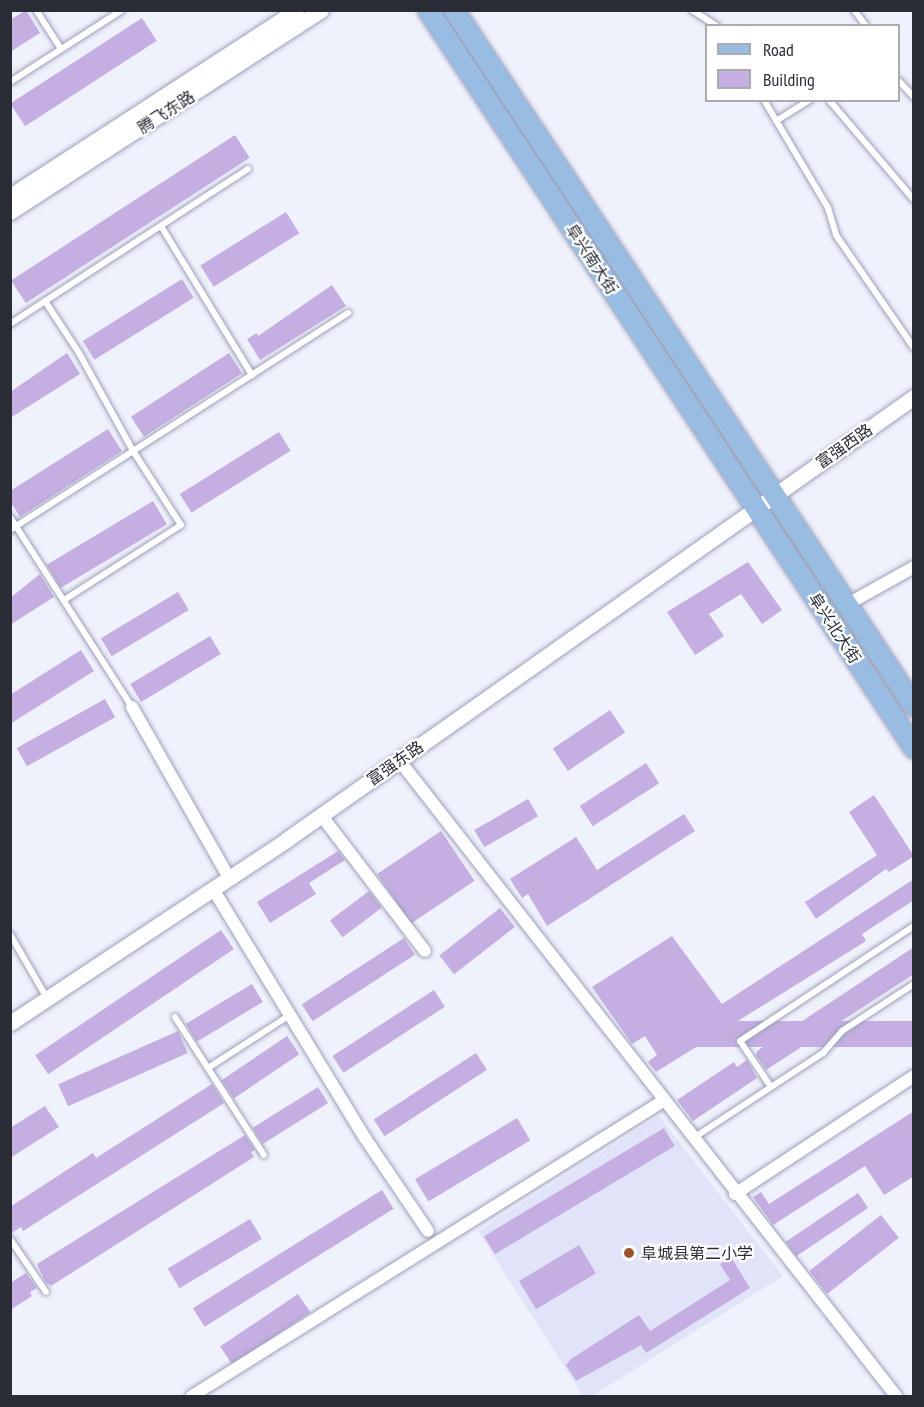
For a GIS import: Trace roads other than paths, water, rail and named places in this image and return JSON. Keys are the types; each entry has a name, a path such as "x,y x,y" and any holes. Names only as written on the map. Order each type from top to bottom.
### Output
{"main road":[{"name":"阜兴南大街","path":"428,10 756,508"},
{"name":"阜兴南大街","path":"454,10 774,495"},
{"name":"阜兴北大街","path":"774,495 914,706"},
{"name":"阜兴北大街","path":"756,508 914,748"}],"street":[{"name":"腾飞东路","path":"10,196 296,10"},
{"name":"腾飞东路","path":"10,212 321,10"},
{"name":"富强西路","path":"774,495 914,397"},
{"name":"富强东路","path":"10,1023 321,815 774,495"},
{"path":"846,604 914,567"},
{"path":"132,707 229,878"},
{"path":"399,760 692,1139 896,1396"},
{"path":"321,815 425,951"},
{"path":"213,889 290,1015 428,1231"},
{"path":"735,1194 914,1076"},
{"path":"192,1396 663,1101"}],"lane":[{"path":"36,10 61,49"},
{"path":"10,82 122,10"},
{"path":"692,10 714,24"},
{"path":"854,10 864,24"},
{"path":"900,82 914,97"},
{"path":"765,102 828,208 836,235 914,348"},
{"path":"776,121 807,102"},
{"path":"831,102 914,200"},
{"path":"10,324 248,169"},
{"path":"161,226 252,375"},
{"path":"45,302 80,352 133,451 181,525 64,600"},
{"path":"14,528 348,313"},
{"path":"10,517 14,528 64,600 132,707"},
{"path":"771,1087 740,1041 914,926"},
{"path":"10,934 48,999"},
{"path":"692,1139 823,1053 842,1031 914,984"},
{"path":"208,1068 290,1015"},
{"path":"175,1017 264,1155"},
{"path":"10,1239 46,1292"}],"place":[{"name":"阜城县第二小学","path":"629,1253"}]}
